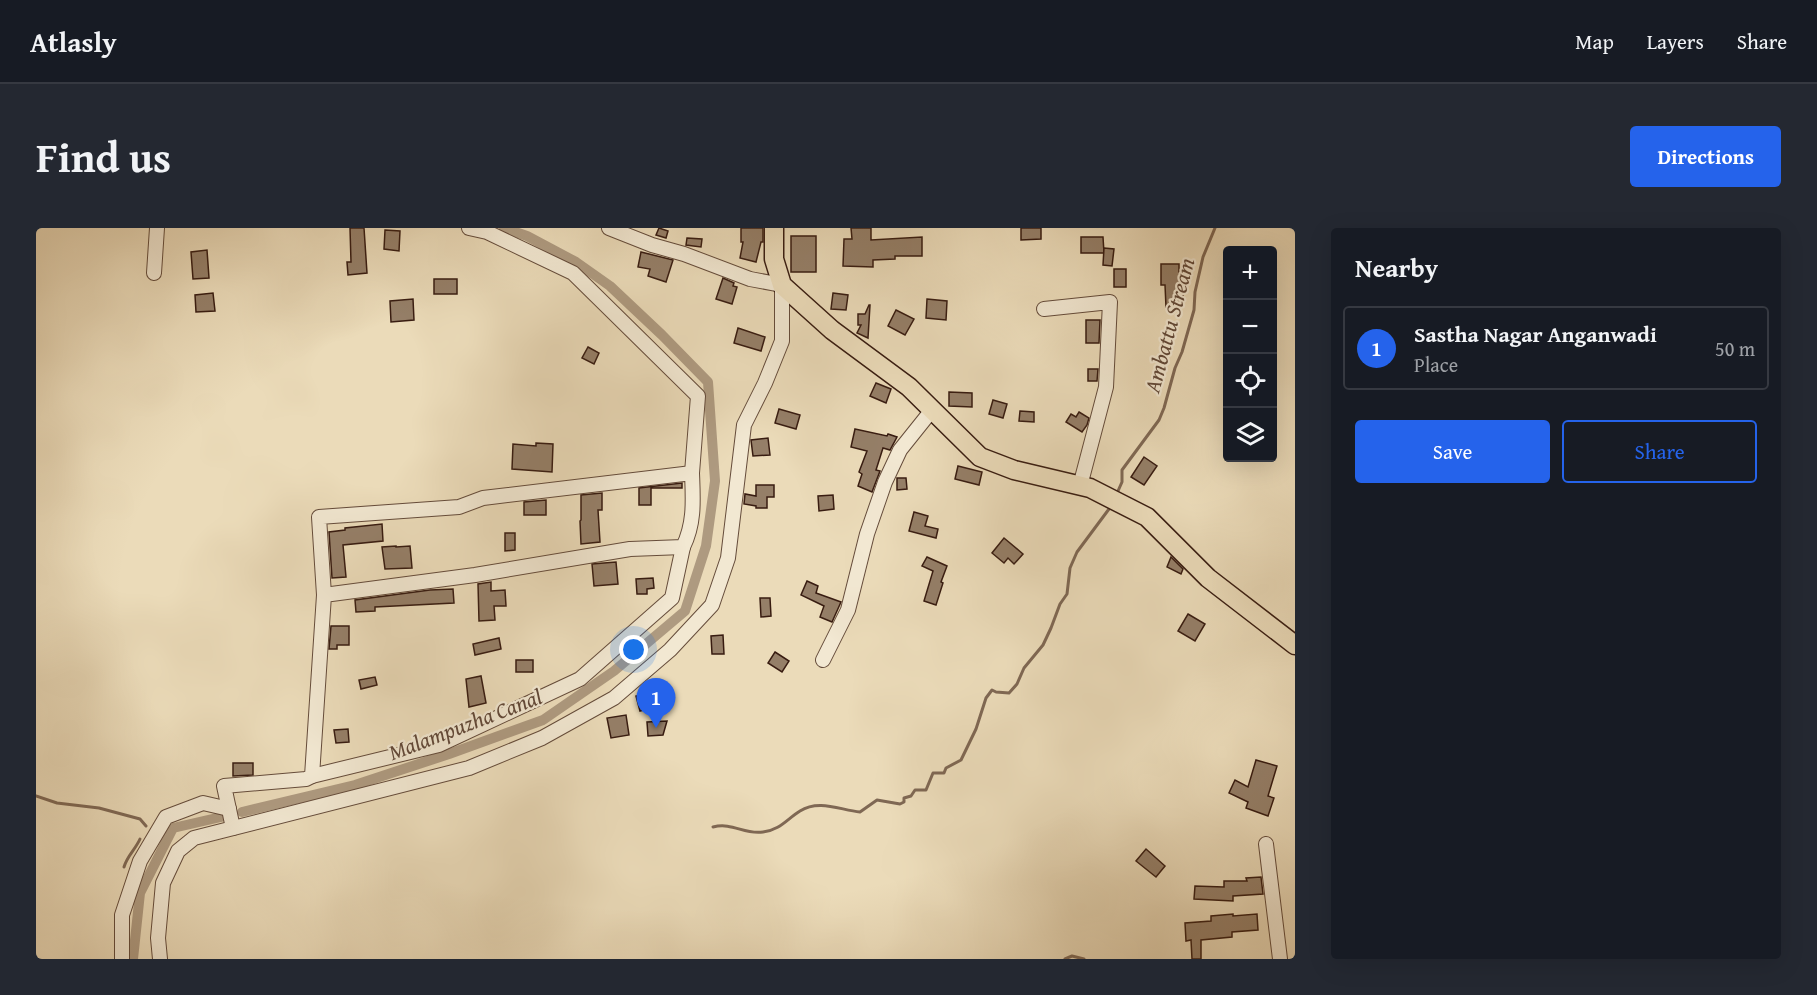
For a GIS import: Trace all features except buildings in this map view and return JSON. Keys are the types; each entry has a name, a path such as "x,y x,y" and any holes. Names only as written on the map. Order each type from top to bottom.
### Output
{"main road":[{"path":"774,228 774,259 782,285 832,330 909,387 980,457 1014,470 1090,488 1147,517 1208,578 1295,645"}],"street":[{"path":"154,273 157,228"},
{"path":"231,820 224,786 306,779 439,745 580,679 672,598 683,547 690,534 693,515 692,473 698,396 573,273 487,232 469,228"},
{"path":"160,959 158,938 163,882 178,851 194,838 231,820 469,768 542,738 614,698 670,650 712,604 728,558 744,425 765,383 782,341 782,285 750,279 609,228"},
{"path":"1044,309 1110,302 1106,387 1080,486"},
{"path":"823,660 848,610 867,534 885,482 900,450 932,410"},
{"path":"312,776 324,595 319,517 459,507 483,498 692,473"},
{"path":"324,595 475,575 630,549 683,547"},
{"path":"122,959 122,915 140,861 166,817 203,803 231,820"},
{"path":"1266,844 1280,959"}],"waterway":[{"name":"Malampuzha Canal","path":"242,812 355,785 543,720 614,671 685,611 706,546 715,481 708,382 610,286 576,262 527,236 504,228"},
{"name":"Ambattu Stream","path":"1118,491 1122,482 1122,470 1159,420 1164,408 1194,310 1195,292 1203,257 1215,228"},
{"name":"Ambattu Stream","path":"713,827 727,826 750,832 769,831 807,808 830,806 860,812 877,800 900,804 915,790 926,790 933,773 944,773 946,768 961,760 976,729 986,698 992,690 1009,693 1017,684 1024,668 1043,645 1060,604 1067,594 1070,568 1077,552 1109,509"},
{"path":"36,796 57,803 99,808 140,819 146,826"},
{"name":"Malampuzha Canal","path":"133,959 140,893 173,828 221,817"},
{"path":"124,867 140,839"},
{"path":"1065,959 1072,956 1084,959"}],"place":[{"name":"Sastha Nagar Anganwadi","path":"656,728"}]}
